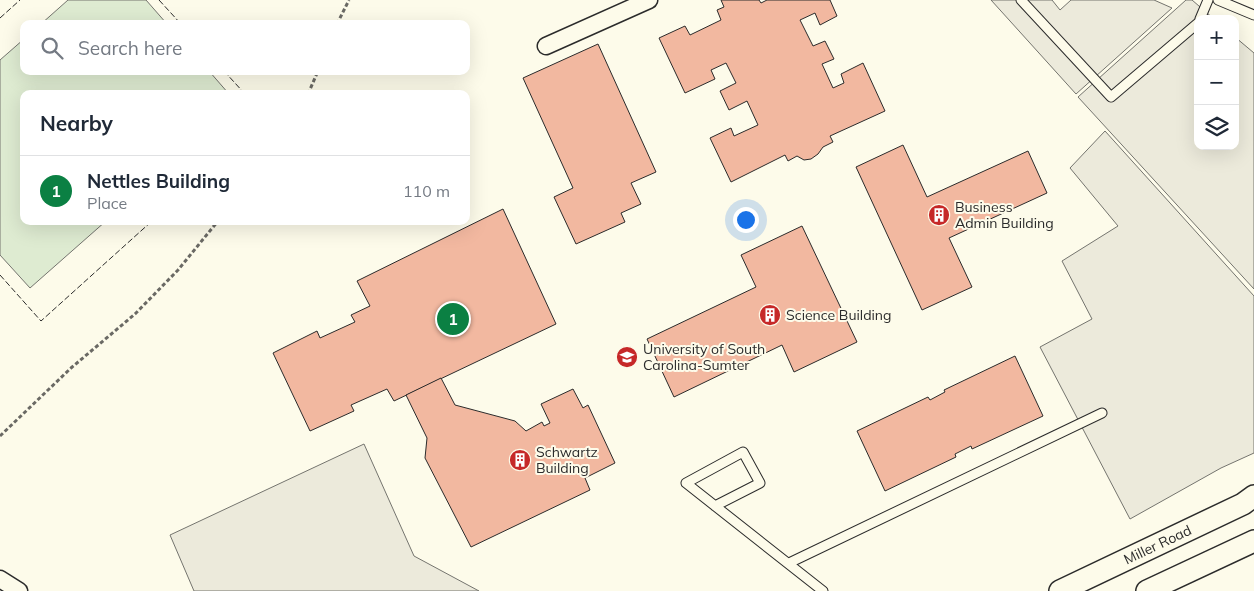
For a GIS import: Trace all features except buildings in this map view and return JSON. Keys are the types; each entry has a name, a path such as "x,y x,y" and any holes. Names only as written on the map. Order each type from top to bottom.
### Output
{"street":[{"path":"546,46 649,0"},
{"name":"Miller Road","path":"1060,591 1243,504 1254,496"},
{"path":"1147,591 1254,541"},
{"path":"0,579 19,591"}],"lane":[{"path":"1021,0 1111,97 1194,26"},
{"path":"1202,15 1208,0"},
{"path":"1218,0 1254,15"},
{"path":"789,563 1102,413"},
{"path":"715,506 760,483 742,452 686,483 715,506 789,563 823,591"}],"path":[{"path":"338,20 349,0"},
{"path":"310,90 316,75"},
{"path":"0,436 72,368 136,314 178,270 215,225"}],"green space":[{"path":"68,0 146,0 164,20 46,20"},
{"path":"20,42 20,75 212,75 226,90 20,90 20,225 101,225 30,288 0,255 0,60"}],"shaded area":[{"path":"991,0 1052,0 1060,10 1071,0 1154,0 1172,8 1076,94"},
{"path":"1186,0 1192,0 1209,15 1194,15 1194,150 1239,150 1239,40 1254,53 1254,289 1078,97"},
{"path":"1105,131 1254,296 1254,453 1221,468 1130,519 1040,347 1092,319 1062,261 1118,226 1070,168"},
{"path":"364,444 414,556 479,591 194,591 170,535"}],"fence":[{"path":"0,18 20,0"},
{"path":"159,0 177,20"},
{"path":"228,75 241,90"},
{"path":"0,275 41,321 148,225"}],"place":[{"name":"Business Admin Building","path":"939,215"},
{"name":"Science Building","path":"770,315"},
{"name":"Nettles Building","path":"453,319"},
{"name":"University of South Carolina-Sumter","path":"627,357"},
{"name":"Schwartz Building","path":"520,460"}]}
